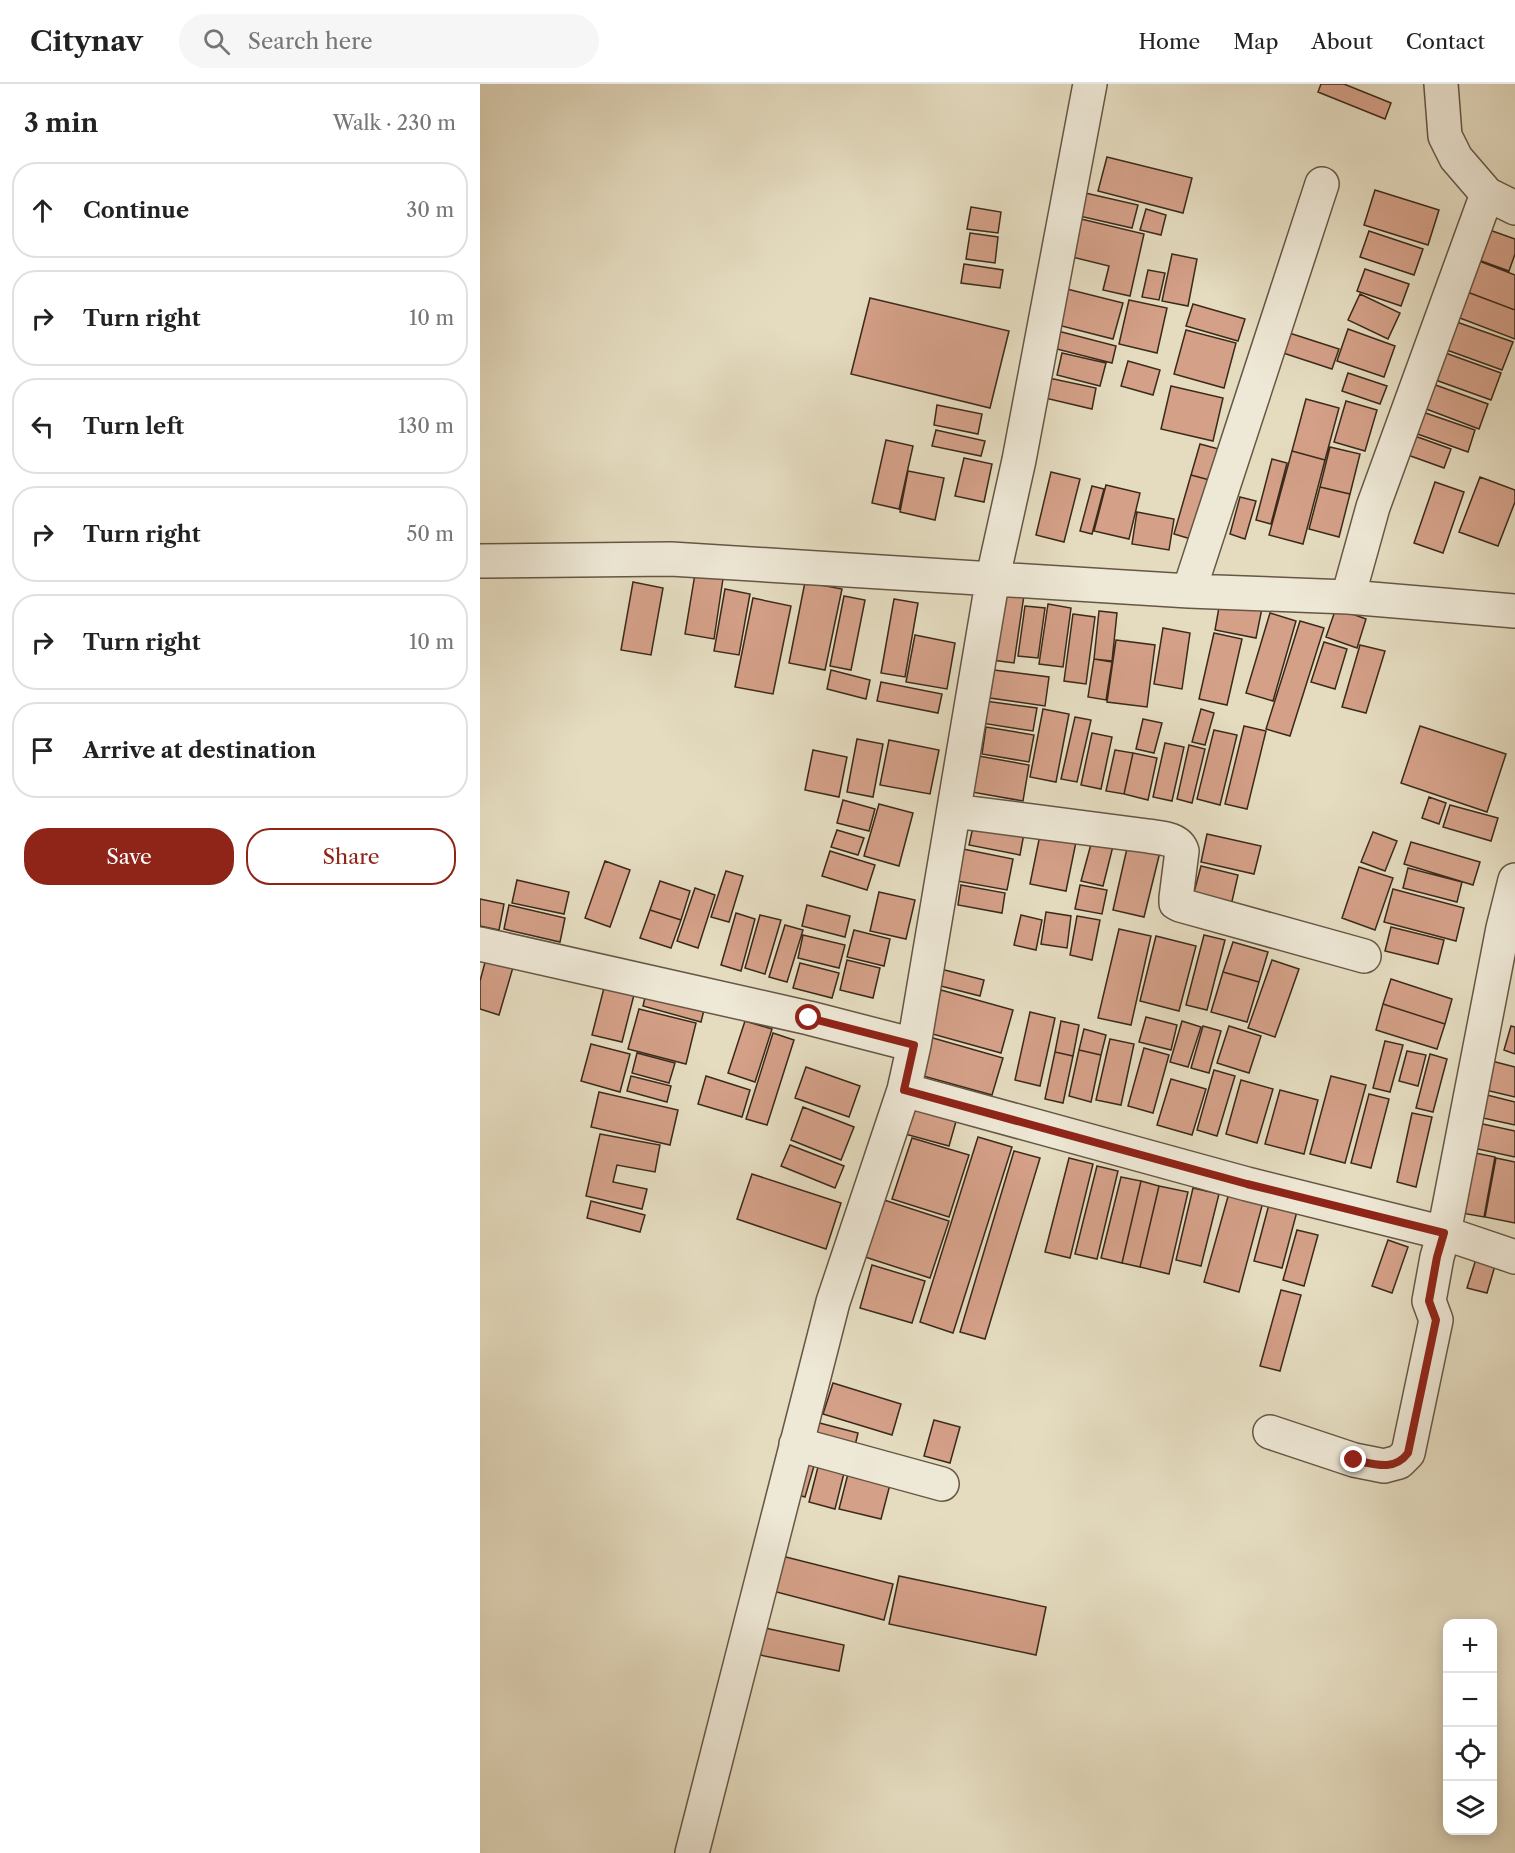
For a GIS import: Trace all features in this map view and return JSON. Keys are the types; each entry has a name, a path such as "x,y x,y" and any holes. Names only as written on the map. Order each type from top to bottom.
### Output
{"street":[{"path":"692,1853 832,1302 904,1090 914,1045 993,578 1019,460 1090,84"},
{"path":"1441,84 1445,136 1456,158 1486,194 1515,208"},
{"path":"1189,591 1322,184"},
{"path":"1348,597 1373,507 1486,194"},
{"path":"480,561 671,558 1189,591 1348,597 1515,611"},
{"path":"954,811 1148,836 1175,842 1181,846 1182,851 1176,903 1364,956"},
{"path":"1270,1432 1354,1460 1384,1466 1399,1462 1408,1453 1436,1320 1429,1301 1437,1257 1444,1233 1503,928 1515,880"},
{"path":"480,944 809,1018 914,1045"},
{"path":"904,1090 1247,1184 1444,1233 1515,1257"},
{"path":"796,1444 942,1484"}],"building":[{"path":"1321,84 1344,84 1391,103 1385,119 1318,92"},
{"path":"1107,157 1192,178 1183,213 1098,191"},
{"path":"1375,190 1439,210 1428,245 1364,225"},
{"path":"1081,192 1138,205 1132,228 1075,215"},
{"path":"971,207 1001,212 998,233 967,229"},
{"path":"1146,209 1166,215 1161,235 1140,230"},
{"path":"1077,218 1144,234 1130,296 1103,290 1109,266 1068,256"},
{"path":"1484,228 1515,239 1515,254 1509,271 1473,258"},
{"path":"1369,231 1423,249 1414,275 1360,257"},
{"path":"970,233 998,237 995,263 966,259"},
{"path":"1172,254 1197,259 1188,306 1162,301"},
{"path":"1474,259 1515,275 1515,310 1462,290"},
{"path":"964,264 1003,270 1000,288 961,283"},
{"path":"1365,269 1409,284 1401,306 1357,291"},
{"path":"1148,270 1165,273 1159,300 1142,297"},
{"path":"1063,288 1123,303 1113,339 1054,324"},
{"path":"1462,290 1515,310 1515,339 1452,315"},
{"path":"1360,294 1400,313 1388,339 1348,320"},
{"path":"870,298 1009,331 990,408 851,374"},
{"path":"1129,300 1167,308 1157,353 1119,344"},
{"path":"1193,304 1245,319 1238,341 1186,326"},
{"path":"1454,321 1513,342 1502,370 1444,349"},
{"path":"1348,329 1395,346 1384,377 1337,361"},
{"path":"1054,330 1116,346 1112,363 1049,347"},
{"path":"1186,330 1236,343 1224,388 1174,374"},
{"path":"1280,330 1339,349 1332,369 1274,350"},
{"path":"1440,351 1501,373 1491,400 1430,378"},
{"path":"1062,353 1106,363 1100,386 1057,375"},
{"path":"1128,361 1160,370 1153,395 1121,386"},
{"path":"1348,373 1387,386 1380,404 1342,391"},
{"path":"1049,378 1096,388 1092,409 1045,398"},
{"path":"1430,383 1488,404 1479,429 1421,407"},
{"path":"1171,386 1223,398 1213,441 1161,429"},
{"path":"1306,399 1339,408 1325,460 1292,451"},
{"path":"1346,401 1377,410 1365,451 1334,442"},
{"path":"937,405 982,414 978,434 934,425"},
{"path":"1417,410 1475,430 1468,452 1409,431"},
{"path":"936,430 985,441 981,456 932,446"},
{"path":"1412,435 1451,449 1444,468 1405,454"},
{"path":"886,440 913,446 899,509 872,503"},
{"path":"1200,444 1226,451 1217,482 1191,475"},
{"path":"1330,447 1360,454 1350,494 1320,487"},
{"path":"1292,451 1325,460 1303,544 1269,535"},
{"path":"964,458 992,464 984,502 955,496"},
{"path":"1272,459 1287,463 1271,524 1256,520"},
{"path":"908,471 944,478 935,520 900,512"},
{"path":"1051,472 1080,479 1064,542 1036,535"},
{"path":"1191,475 1217,482 1201,542 1174,534"},
{"path":"1480,477 1515,490 1515,502 1498,546 1459,532"},
{"path":"1435,482 1464,492 1443,553 1414,543"},
{"path":"1106,485 1140,493 1129,539 1094,531"},
{"path":"1092,486 1104,489 1092,534 1080,531"},
{"path":"1320,487 1350,494 1339,537 1309,529"},
{"path":"1240,497 1256,501 1245,539 1230,534"},
{"path":"1137,512 1174,519 1169,550 1132,544"},
{"path":"696,568 724,572 714,639 685,634"},
{"path":"633,582 663,588 651,655 621,650"},
{"path":"805,582 842,589 825,670 789,663"},
{"path":"725,589 750,594 739,655 714,651"},
{"path":"1003,591 1024,595 1014,663 992,660"},
{"path":"844,596 865,600 851,670 830,666"},
{"path":"1221,596 1263,603 1256,638 1215,630"},
{"path":"753,598 791,606 773,694 735,687"},
{"path":"894,599 918,603 905,677 881,673"},
{"path":"1048,604 1071,608 1063,667 1039,664"},
{"path":"1025,606 1045,608 1038,658 1018,656"},
{"path":"1336,608 1366,619 1357,648 1326,637"},
{"path":"1099,611 1117,613 1112,661 1094,659"},
{"path":"1270,613 1296,621 1273,701 1246,693"},
{"path":"1073,614 1095,617 1086,684 1064,681"},
{"path":"1300,621 1324,628 1290,736 1266,729"},
{"path":"1163,628 1190,633 1182,689 1154,684"},
{"path":"1214,633 1242,639 1227,705 1199,699"},
{"path":"915,635 955,643 947,689 906,682"},
{"path":"1116,640 1155,645 1147,707 1107,702"},
{"path":"1324,642 1347,649 1335,689 1311,682"},
{"path":"1360,645 1385,651 1366,713 1342,707"},
{"path":"1094,659 1112,662 1106,700 1088,697"},
{"path":"831,670 870,680 866,699 827,689"},
{"path":"994,670 1049,677 1045,706 990,698"},
{"path":"881,682 942,694 938,713 877,701"},
{"path":"985,701 1037,708 1033,731 981,723"},
{"path":"1043,709 1069,714 1056,782 1030,777"},
{"path":"1201,709 1214,713 1205,745 1192,742"},
{"path":"1075,717 1091,720 1077,782 1061,779"},
{"path":"1143,719 1162,723 1154,753 1136,749"},
{"path":"1244,726 1266,731 1247,809 1225,804"},
{"path":"1420,726 1506,754 1487,812 1401,783"},
{"path":"986,727 1034,735 1029,762 982,754"},
{"path":"1214,730 1237,735 1220,805 1197,799"},
{"path":"1092,733 1112,737 1101,789 1081,785"},
{"path":"857,739 883,744 873,797 847,792"},
{"path":"889,740 939,750 930,794 880,785"},
{"path":"1165,743 1184,747 1172,801 1153,797"},
{"path":"1189,745 1205,749 1192,803 1177,799"},
{"path":"813,750 847,757 839,797 805,790"},
{"path":"1115,750 1133,753 1124,794 1106,791"},
{"path":"1133,753 1157,758 1148,800 1124,794"},
{"path":"973,755 1029,765 1023,801 966,791"},
{"path":"1429,797 1446,803 1439,824 1422,818"},
{"path":"843,800 875,809 869,831 837,823"},
{"path":"879,804 913,813 899,866 864,856"},
{"path":"1450,805 1498,818 1491,841 1443,827"},
{"path":"975,818 1025,828 1020,855 969,845"},
{"path":"1042,825 1078,832 1066,891 1030,884"},
{"path":"837,830 864,838 858,855 831,847"},
{"path":"1373,832 1397,841 1385,871 1361,862"},
{"path":"1094,833 1115,838 1103,886 1081,881"},
{"path":"1207,834 1261,846 1254,874 1201,862"},
{"path":"1411,842 1480,862 1473,885 1404,864"},
{"path":"1128,844 1160,852 1144,917 1113,910"},
{"path":"963,849 1013,859 1007,890 957,881"},
{"path":"830,851 875,865 867,890 822,876"},
{"path":"605,861 630,870 610,927 585,918"},
{"path":"1201,866 1238,875 1230,910 1192,900"},
{"path":"1359,867 1393,878 1375,930 1342,918"},
{"path":"1408,868 1462,882 1457,902 1403,888"},
{"path":"726,871 743,876 729,922 711,917"},
{"path":"517,880 569,892 564,914 512,903"},
{"path":"660,881 690,891 681,920 650,910"},
{"path":"961,885 1005,893 1002,913 958,905"},
{"path":"1080,885 1107,890 1102,914 1075,909"},
{"path":"695,888 715,895 698,948 677,941"},
{"path":"1393,889 1464,908 1456,941 1384,922"},
{"path":"879,892 915,900 906,939 870,931"},
{"path":"480,899 504,904 499,930 480,926"},
{"path":"509,905 565,918 560,942 504,929"},
{"path":"807,905 850,916 845,937 802,926"},
{"path":"650,910 681,920 671,948 640,938"},
{"path":"1046,912 1071,916 1067,948 1041,944"},
{"path":"736,913 755,919 741,971 721,965"},
{"path":"760,915 781,920 765,974 745,968"},
{"path":"1021,915 1042,920 1036,950 1014,945"},
{"path":"1077,916 1100,920 1092,960 1070,955"},
{"path":"785,925 803,930 787,982 769,977"},
{"path":"1391,927 1444,940 1438,964 1385,951"},
{"path":"1119,929 1151,936 1131,1025 1098,1018"},
{"path":"854,930 890,939 884,966 847,957"},
{"path":"803,935 845,945 839,968 798,958"},
{"path":"1204,935 1225,940 1207,1010 1186,1005"},
{"path":"1156,936 1196,946 1179,1011 1140,1001"},
{"path":"1233,942 1268,952 1259,982 1223,972"},
{"path":"487,955 514,964 499,1015 480,1009 480,981"},
{"path":"847,960 880,968 873,998 840,990"},
{"path":"1272,960 1299,969 1275,1037 1248,1028"},
{"path":"800,963 839,973 832,998 793,988"},
{"path":"929,966 984,980 980,996 925,982"},
{"path":"1223,972 1259,982 1247,1022 1211,1012"},
{"path":"607,976 637,983 622,1042 592,1035"},
{"path":"1391,979 1452,999 1445,1024 1383,1004"},
{"path":"648,985 706,1002 701,1022 643,1006"},
{"path":"941,990 1013,1010 1001,1053 929,1033"},
{"path":"1383,1004 1445,1024 1437,1049 1376,1030"},
{"path":"639,1009 696,1023 686,1064 628,1049"},
{"path":"1030,1012 1055,1018 1040,1086 1015,1080"},
{"path":"1146,1017 1177,1025 1171,1050 1139,1042"},
{"path":"745,1021 772,1029 755,1082 728,1073"},
{"path":"1061,1021 1079,1025 1073,1056 1055,1052"},
{"path":"1182,1021 1201,1027 1188,1067 1170,1062"},
{"path":"1203,1026 1221,1031 1209,1073 1191,1068"},
{"path":"1229,1026 1261,1036 1249,1073 1217,1063"},
{"path":"1511,1026 1515,1027 1515,1054 1504,1050"},
{"path":"1084,1029 1106,1035 1101,1055 1079,1050"},
{"path":"773,1033 794,1040 767,1125 746,1119"},
{"path":"926,1036 1003,1058 992,1095 916,1074"},
{"path":"1110,1039 1134,1044 1121,1105 1096,1100"},
{"path":"1385,1041 1403,1045 1390,1092 1373,1088"},
{"path":"591,1044 630,1054 620,1092 581,1081"},
{"path":"1144,1048 1169,1055 1153,1113 1128,1106"},
{"path":"1079,1050 1101,1055 1091,1102 1069,1096"},
{"path":"1407,1051 1426,1055 1418,1086 1399,1081"},
{"path":"1055,1052 1073,1056 1063,1103 1045,1099"},
{"path":"637,1053 675,1063 669,1083 632,1073"},
{"path":"1430,1054 1447,1059 1433,1112 1416,1108"},
{"path":"1484,1059 1515,1067 1515,1097 1477,1088"},
{"path":"806,1067 860,1086 849,1117 795,1098"},
{"path":"1214,1070 1235,1076 1217,1136 1197,1130"},
{"path":"631,1076 671,1086 667,1102 627,1091"},
{"path":"706,1076 750,1090 742,1117 698,1104"},
{"path":"1331,1076 1366,1085 1345,1163 1310,1154"},
{"path":"1171,1079 1206,1089 1192,1135 1157,1125"},
{"path":"1241,1080 1273,1089 1257,1143 1226,1134"},
{"path":"1280,1090 1318,1100 1304,1154 1265,1144"},
{"path":"599,1092 678,1110 670,1145 591,1127"},
{"path":"1475,1092 1515,1102 1515,1125 1469,1115"},
{"path":"1369,1094 1389,1099 1371,1168 1351,1163"},
{"path":"915,1098 959,1111 949,1146 905,1134"},
{"path":"803,1107 854,1127 841,1160 791,1140"},
{"path":"1412,1113 1432,1117 1416,1187 1397,1182"},
{"path":"1469,1121 1515,1131 1515,1157 1464,1146"},
{"path":"600,1134 660,1145 655,1172 617,1165 613,1182 647,1189 642,1209 586,1196"},
{"path":"978,1137 1012,1147 953,1333 920,1322"},
{"path":"912,1138 969,1155 949,1217 892,1199"},
{"path":"790,1145 844,1166 835,1188 781,1166"},
{"path":"1461,1150 1495,1157 1484,1217 1450,1211"},
{"path":"1014,1151 1040,1158 985,1339 960,1332"},
{"path":"1069,1158 1093,1164 1070,1258 1045,1252"},
{"path":"1496,1158 1515,1162 1515,1223 1485,1217"},
{"path":"1097,1166 1118,1171 1097,1259 1075,1254"},
{"path":"752,1174 841,1203 826,1249 737,1219"},
{"path":"1121,1177 1141,1181 1122,1263 1101,1258"},
{"path":"1141,1181 1159,1186 1140,1267 1122,1263"},
{"path":"1159,1186 1188,1192 1169,1274 1140,1267"},
{"path":"1193,1188 1219,1194 1201,1266 1176,1260"},
{"path":"1229,1193 1263,1202 1239,1292 1204,1282"},
{"path":"1272,1193 1300,1200 1282,1268 1254,1261"},
{"path":"881,1199 949,1221 930,1278 862,1256"},
{"path":"591,1201 645,1215 640,1232 587,1218"},
{"path":"1297,1230 1318,1235 1304,1286 1283,1280"},
{"path":"1388,1240 1408,1247 1392,1293 1372,1286"},
{"path":"1480,1246 1499,1252 1487,1293 1467,1288"},
{"path":"872,1265 925,1281 912,1323 860,1308"},
{"path":"1281,1290 1301,1295 1280,1371 1260,1366"},
{"path":"833,1383 901,1404 892,1435 823,1414"},
{"path":"934,1420 960,1427 950,1463 924,1456"},
{"path":"812,1421 858,1433 853,1454 807,1442"},
{"path":"796,1461 814,1466 805,1497 786,1491"},
{"path":"851,1462 893,1473 881,1519 839,1509"},
{"path":"818,1467 844,1473 835,1509 809,1502"},
{"path":"774,1554 893,1584 884,1620 765,1589"},
{"path":"899,1576 1046,1607 1036,1655 889,1624"},
{"path":"765,1628 844,1645 839,1671 760,1655"}],"route":[{"path":"809,1018 914,1045 904,1090 1247,1184 1444,1233 1429,1301 1436,1320 1408,1453 1399,1462 1384,1466 1354,1460"}]}
